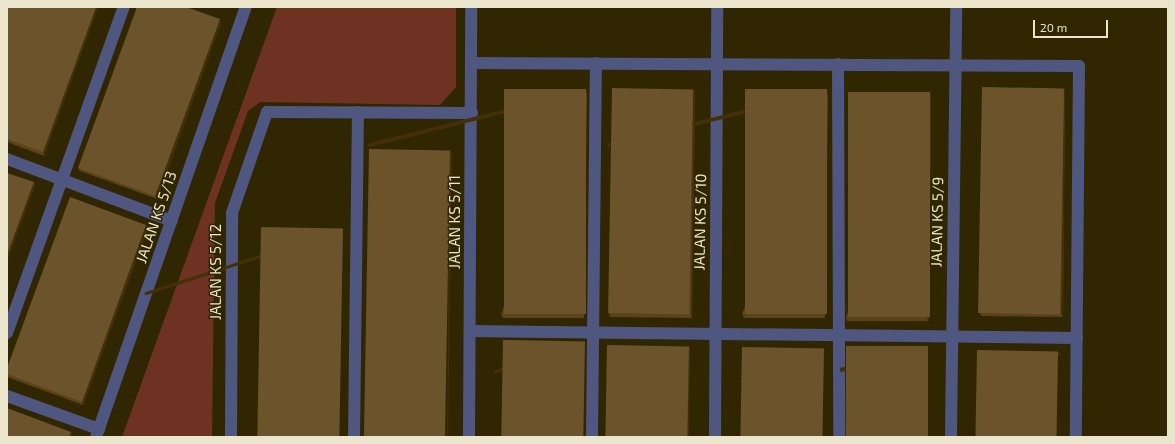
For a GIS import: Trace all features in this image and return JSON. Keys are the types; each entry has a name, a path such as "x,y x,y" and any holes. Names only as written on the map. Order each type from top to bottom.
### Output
{"street":[{"path":"7,333 124,7"},
{"name":"JALAN KS 5/13","path":"97,433 246,7"},
{"name":"JALAN KS 5/11","path":"469,437 472,113 471,7"},
{"name":"JALAN KS 5/10","path":"715,437 718,64 717,7"},
{"name":"JALAN KS 5/9","path":"951,437 956,7"},
{"path":"471,63 1079,66 1076,437"},
{"path":"592,437 596,63"},
{"path":"838,64 839,437"},
{"name":"JALAN KS 5/12","path":"231,437 232,213 267,112 358,112"},
{"path":"354,437 358,112 472,113"},
{"path":"7,160 62,179 172,221"},
{"path":"470,331 1077,338"},
{"path":"7,396 97,433"}],"shaded area":[{"path":"277,7 456,7 456,87 440,105 260,102 248,111 215,203 212,437 122,437"}],"building":[{"path":"9,7 96,7 43,152 7,139 7,12"},
{"path":"137,7 186,7 220,19 155,196 78,168"},
{"path":"982,87 1064,88 1060,314 978,313"},
{"path":"612,88 693,89 689,314 608,313"},
{"path":"504,89 586,89 586,314 504,314"},
{"path":"745,89 827,89 827,314 745,314"},
{"path":"848,92 930,92 930,317 848,317"},
{"path":"369,149 450,150 445,437 364,437"},
{"path":"7,173 34,182 7,255"},
{"path":"70,197 146,225 82,402 7,374 7,368"},
{"path":"261,227 343,228 339,437 257,437"},
{"path":"503,340 585,341 583,437 501,437"},
{"path":"607,345 689,346 687,437 605,437"},
{"path":"846,346 928,346 928,437 846,437"},
{"path":"742,347 824,348 822,437 740,437"},
{"path":"977,350 1058,351 1056,437 975,437"},
{"path":"7,408 71,432 69,437 7,437"}]}
